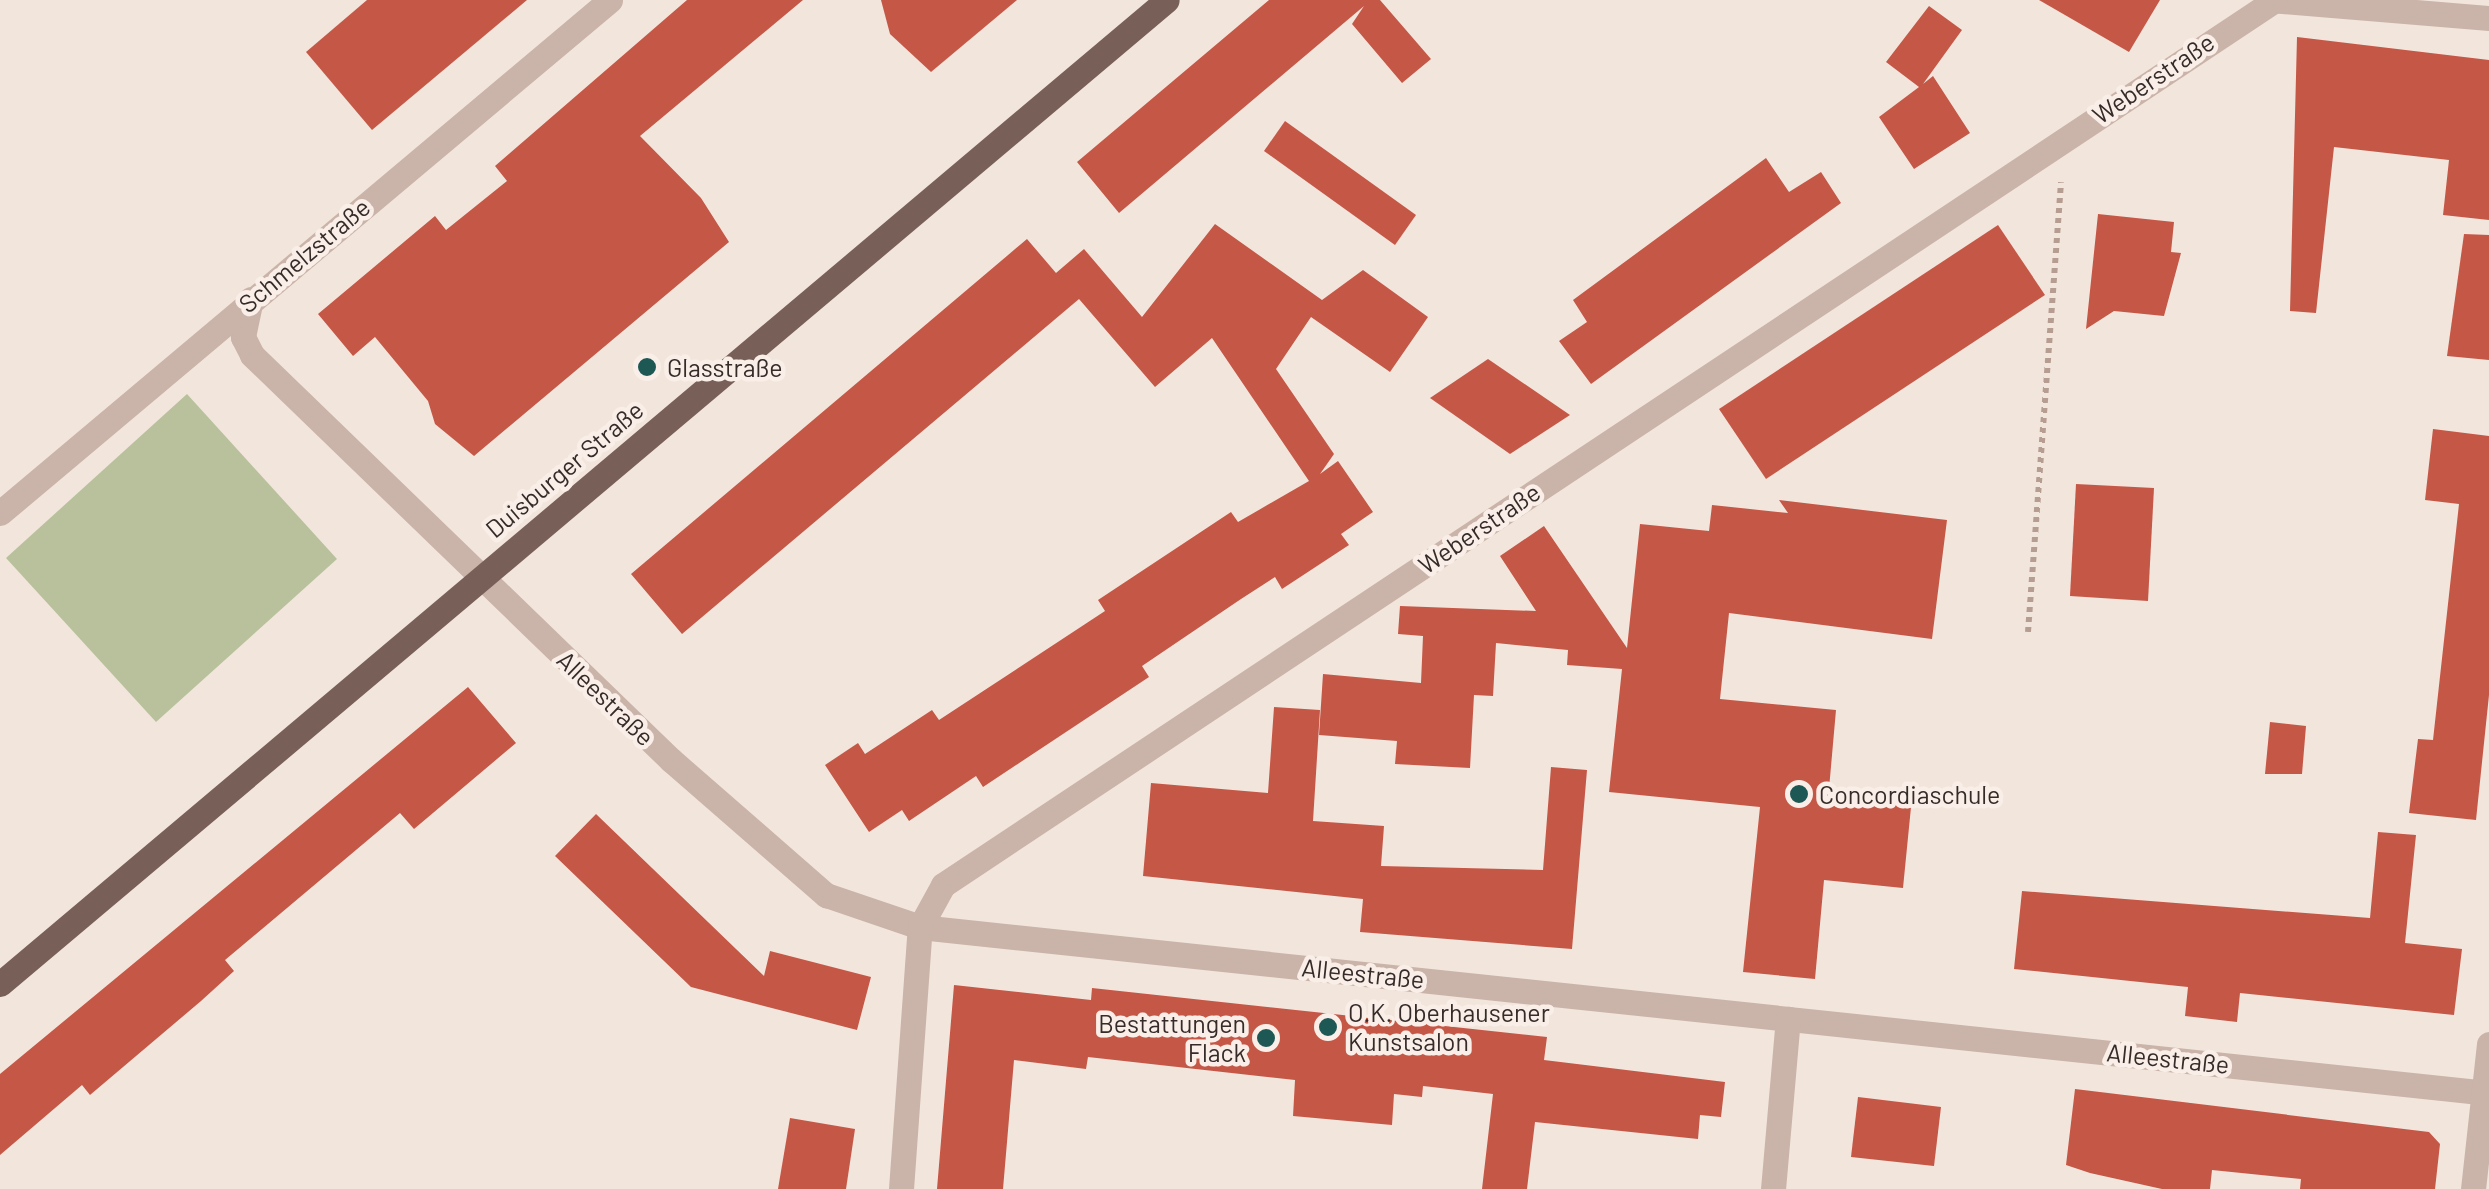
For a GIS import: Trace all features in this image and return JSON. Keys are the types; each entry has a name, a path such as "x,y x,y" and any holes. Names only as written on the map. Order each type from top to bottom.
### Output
{"main road":[{"name":"Duisburger Straße","path":"0,984 1166,0"}],"street":[{"name":"Schmelzstraße","path":"0,513 610,0"},
{"path":"2273,0 2489,18"},
{"name":"Weberstraße","path":"901,1189 920,927 944,885 2273,0"},
{"path":"251,299 243,337 252,355 485,575"},
{"name":"Alleestraße","path":"485,575 798,874 826,895 920,927 2486,1092"},
{"path":"1773,1189 1788,1018"},
{"path":"2474,1189 2489,1044"}],"path":[{"path":"2028,632 2064,136"}],"green space":[{"path":"187,394 337,559 156,722 6,558"}],"building":[{"path":"367,0 527,0 372,130 306,52"},
{"path":"687,0 803,0 640,136 701,198 729,242 474,456 435,424 428,401 375,337 353,356 318,314 435,216 446,230 507,181 495,166"},
{"path":"881,0 1017,0 931,72 890,34"},
{"path":"1269,0 1380,0 1431,59 1402,83 1352,24 1364,6 1119,213 1077,162"},
{"path":"2039,0 2160,0 2129,52"},
{"path":"1929,6 1962,30 1923,84 1933,76 1970,133 1914,169 1879,117 1919,87 1886,62"},
{"path":"2297,37 2489,60 2489,220 2443,215 2449,160 2334,147 2316,313 2290,311"},
{"path":"1285,121 1416,215 1395,245 1264,151"},
{"path":"1766,158 1789,192 1821,172 1841,203 1591,384 1559,341 1587,322 1573,300"},
{"path":"2098,214 2174,222 2171,252 2181,253 2164,316 2114,311 2086,329"},
{"path":"1215,224 1322,300 1363,270 1428,317 1390,372 1311,317 1276,369 1334,454 1320,474 1338,461 1373,512 1341,534 1349,545 1282,589 1275,577 1241,599 1142,666 1149,677 983,787 976,776 909,821 902,810 869,832 825,765 858,743 865,754 932,710 939,720 1105,611 1098,600 1231,512 1238,522 1309,481 1212,338 1155,387 1079,299 682,634 631,574 1027,239 1056,273 1084,249 1142,317"},
{"path":"1998,225 2045,295 1766,479 1719,409"},
{"path":"2464,234 2489,235 2489,360 2447,356"},
{"path":"1488,359 1570,415 1510,454 1430,398"},
{"path":"2433,429 2489,436 2489,695 2476,820 2409,813 2418,739 2433,740 2459,504 2425,500"},
{"path":"2076,484 2154,488 2148,601 2070,596"},
{"path":"1779,500 1947,520 1932,639 1729,613 1720,699 1836,710 1829,789 1912,797 1903,888 1824,880 1815,979 1743,972 1760,807 1609,792 1622,669 1567,665 1568,650 1496,643 1493,696 1474,695 1470,768 1395,764 1397,741 1319,735 1323,674 1421,683 1423,636 1398,634 1400,606 1536,611 1500,556 1544,526 1627,648 1640,524 1709,531 1712,505 1788,513"},
{"path":"468,687 516,743 414,829 400,813 225,960 234,971 201,1001 90,1095 82,1085 0,1155 0,1074"},
{"path":"1274,707 1320,710 1313,821 1384,826 1381,866 1543,870 1551,767 1587,770 1572,949 1360,932 1363,899 1143,876 1151,783 1268,793"},
{"path":"2270,722 2306,726 2302,774 2265,774"},
{"path":"596,814 764,976 770,951 871,977 857,1030 691,987 555,856"},
{"path":"2378,832 2416,835 2405,943 2462,949 2454,1015 2240,993 2237,1022 2185,1016 2188,987 2014,969 2022,891 2370,918"},
{"path":"954,985 1091,1000 1092,988 1547,1037 1544,1060 1725,1082 1721,1117 1700,1115 1698,1139 1535,1122 1527,1189 1482,1189 1493,1094 1423,1086 1422,1097 1394,1094 1392,1125 1293,1116 1295,1080 1088,1057 1086,1069 1014,1060 1003,1189 937,1189"},
{"path":"2075,1089 2429,1132 2440,1144 2435,1189 2300,1189 2301,1179 2212,1170 2210,1189 2162,1189 2090,1173 2066,1165"},
{"path":"1858,1097 1941,1107 1934,1166 1851,1157"},
{"path":"790,1118 855,1129 846,1189 778,1189"}],"place":[{"name":"Glasstraße","path":"647,367"},
{"name":"Concordiaschule","path":"1799,794"},
{"name":"O.K. Oberhausener Kunstsalon","path":"1328,1027"},
{"name":"Bestattungen Flack","path":"1266,1038"}]}
